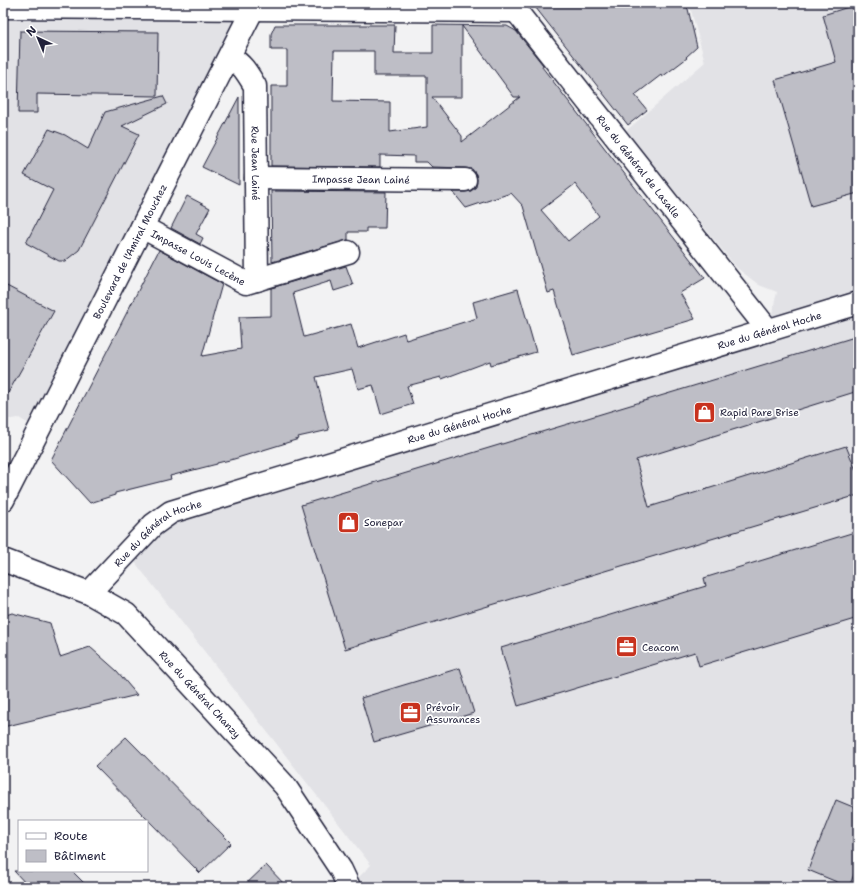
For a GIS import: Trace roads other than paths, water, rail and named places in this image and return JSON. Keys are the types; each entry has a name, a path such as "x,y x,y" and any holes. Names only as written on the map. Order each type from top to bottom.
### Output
{"street":[{"path":"3,7 229,10 255,6 513,7"},
{"name":"Boulevard de l'Amiral Mouchez","path":"3,500 255,6"},
{"name":"Rue du Général de Lasalle","path":"513,7 768,330"},
{"name":"Rue Jean Lainé","path":"230,57 240,63 255,86 257,280"},
{"name":"Impasse Jean Lainé","path":"256,178 465,180"},
{"name":"Impasse Louis Lecène","path":"142,227 246,283 348,252"},
{"name":"Rue du Général Hoche","path":"89,593 153,525 171,512 858,303"},
{"name":"Rue du Général Chanzy","path":"3,560 89,593 126,614 285,786 341,870 349,887"}],"place":[{"name":"Rapid Pare Brise","path":"705,412"},
{"name":"Sonepar","path":"349,522"},
{"name":"Ceacom","path":"627,647"},
{"name":"Prévoir Assurances","path":"411,713"}]}
